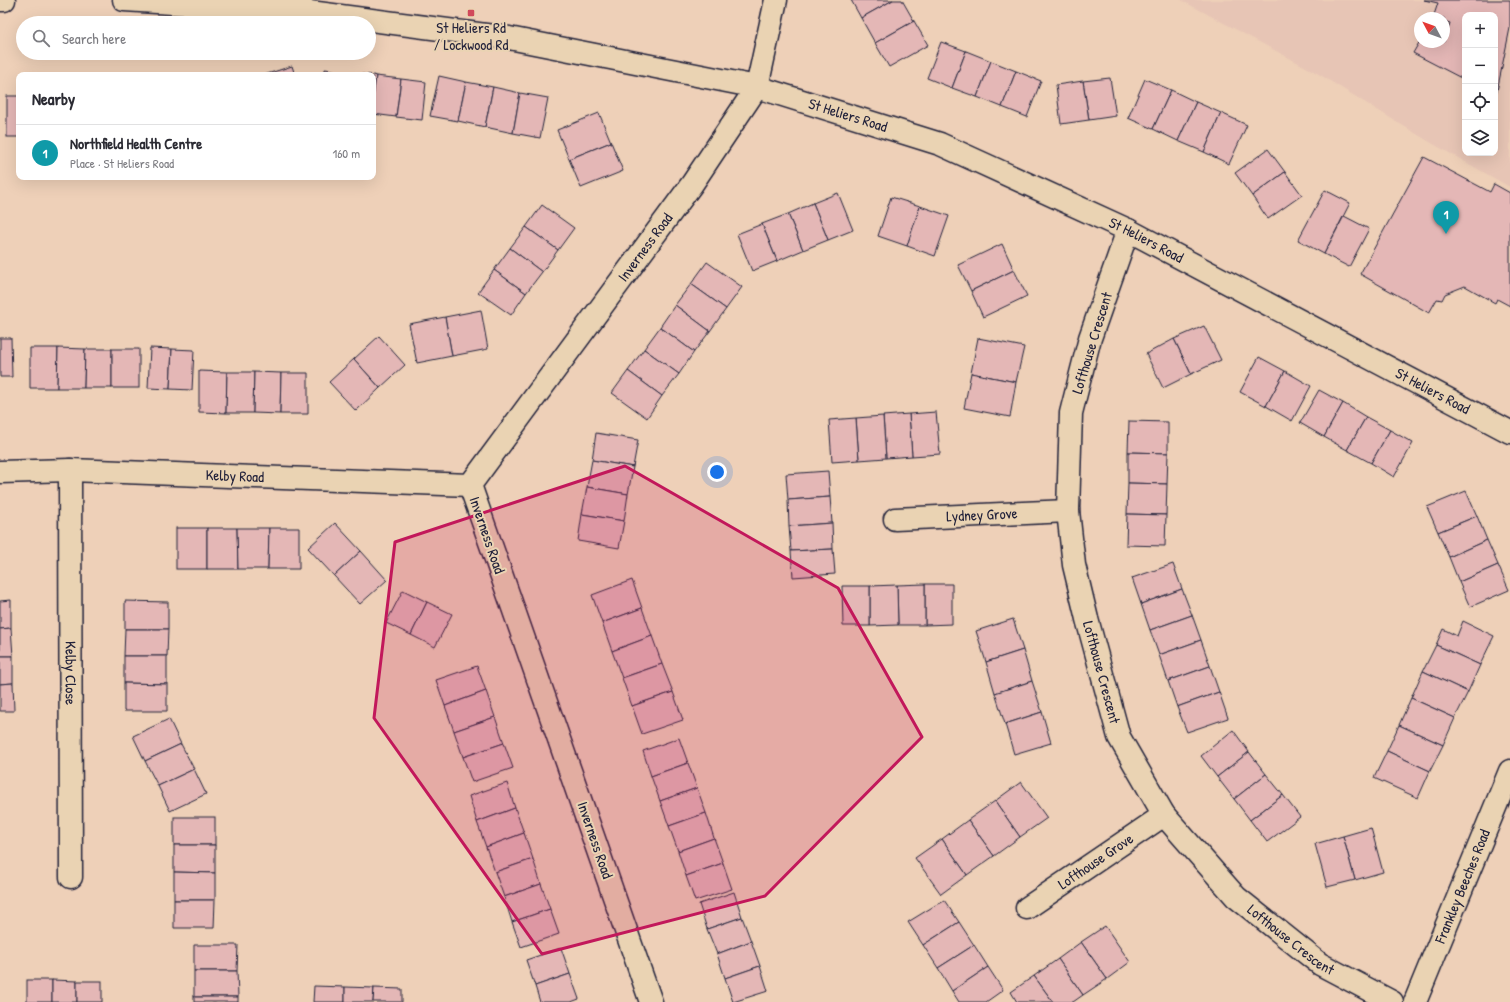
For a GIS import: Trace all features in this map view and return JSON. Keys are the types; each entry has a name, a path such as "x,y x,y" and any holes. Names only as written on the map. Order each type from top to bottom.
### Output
{"street":[{"name":"St Heliers Road","path":"124,0 302,12 334,16"},
{"path":"757,88 776,0"},
{"name":"St Heliers Road","path":"376,21 509,38 757,88 940,144 1128,230 1510,432"},
{"name":"Inverness Road","path":"651,1002 470,485 692,184 757,88"},
{"name":"Lofthouse Crescent","path":"1128,230 1090,338 1071,413 1068,511 1074,565 1119,737 1164,815 1236,897 1320,964 1392,1002"},
{"name":"Kelby Road","path":"0,472 70,470 470,485"},
{"name":"Kelby Close","path":"70,470 71,877"},
{"name":"Lydney Grove","path":"895,519 1068,511"},
{"name":"Frankley Beeches Road","path":"1415,1002 1510,771"},
{"name":"Lofthouse Grove","path":"1027,908 1164,815"}],"highlighted area":[{"path":"625,466 838,588 922,737 765,896 542,954 374,718 395,542"}],"shaded area":[{"path":"1181,0 1510,0 1510,187 1428,141 1317,73"}],"building":[{"path":"851,0 893,0 861,18"},
{"path":"893,0 902,0 914,21 875,43 861,18"},
{"path":"1424,0 1510,0 1510,28 1498,86 1498,12 1462,12 1462,78 1413,53 1416,48 1450,48 1450,12 1435,12 1438,3"},
{"path":"914,21 928,45 889,67 875,43"},
{"path":"941,42 966,51 952,88 927,78"},
{"path":"966,51 991,61 977,97 952,88"},
{"path":"991,61 1016,71 1002,107 977,97"},
{"path":"292,66 294,72 273,72"},
{"path":"325,69 344,72 325,72"},
{"path":"1016,71 1041,81 1027,117 1002,107"},
{"path":"376,76 401,79 396,117 376,114"},
{"path":"439,76 466,82 458,121 430,116"},
{"path":"1110,78 1116,116 1089,120 1083,81"},
{"path":"401,79 426,82 422,120 396,117"},
{"path":"1145,79 1171,90 1153,129 1128,118"},
{"path":"1083,81 1089,120 1061,124 1056,85"},
{"path":"466,82 493,87 485,127 458,121"},
{"path":"493,87 520,93 513,133 485,127"},
{"path":"1171,90 1196,102 1178,141 1153,129"},
{"path":"520,93 548,98 540,138 513,133"},
{"path":"7,96 16,96 16,137 7,137"},
{"path":"1196,102 1221,113 1204,152 1178,141"},
{"path":"599,113 611,142 569,159 557,130"},
{"path":"1221,113 1247,125 1229,164 1204,152"},
{"path":"611,142 623,171 581,188 569,159"},
{"path":"1268,149 1285,172 1252,196 1235,173"},
{"path":"1424,157 1490,192 1494,184 1510,193 1510,306 1497,299 1495,303 1465,286 1445,294 1442,300 1437,299 1429,313 1360,274"},
{"path":"1285,172 1302,195 1268,219 1252,196"},
{"path":"1325,190 1350,203 1324,254 1298,240"},
{"path":"838,193 853,230 828,240 813,203"},
{"path":"891,197 920,206 907,246 878,236"},
{"path":"813,203 828,240 803,250 788,214"},
{"path":"542,205 574,228 558,250 526,227"},
{"path":"920,206 949,216 935,256 907,246"},
{"path":"788,214 803,250 777,261 762,224"},
{"path":"1344,216 1369,229 1349,267 1324,254"},
{"path":"762,224 777,261 752,271 737,234"},
{"path":"526,227 558,250 542,272 510,248"},
{"path":"1002,244 1014,270 971,291 958,265"},
{"path":"510,248 542,272 526,293 494,270"},
{"path":"707,262 742,287 726,309 691,284"},
{"path":"494,270 526,293 511,315 478,292"},
{"path":"1014,270 1027,296 983,317 971,291"},
{"path":"691,284 726,309 710,331 675,305"},
{"path":"675,305 710,331 694,352 660,327"},
{"path":"481,310 488,349 452,356 445,317"},
{"path":"445,317 452,356 417,363 409,324"},
{"path":"1204,326 1221,360 1191,374 1174,339"},
{"path":"660,327 694,352 679,374 644,349"},
{"path":"379,336 405,365 380,388 354,359"},
{"path":"0,338 11,338 12,377 0,377"},
{"path":"978,338 1024,347 1016,382 971,373"},
{"path":"1174,339 1191,374 1163,388 1146,354"},
{"path":"30,348 58,348 57,388 30,388"},
{"path":"58,348 85,349 84,388 57,388"},
{"path":"150,348 172,349 170,389 148,388"},
{"path":"85,349 112,349 112,388 84,388"},
{"path":"112,349 139,349 139,388 112,388"},
{"path":"172,349 194,350 192,390 170,389"},
{"path":"644,349 679,374 662,396 628,371"},
{"path":"1259,357 1285,371 1266,406 1240,392"},
{"path":"354,359 380,388 356,411 329,382"},
{"path":"199,371 227,372 226,413 199,412"},
{"path":"628,371 662,396 647,418 612,393"},
{"path":"1285,371 1311,386 1292,421 1266,406"},
{"path":"227,372 254,372 253,413 226,413"},
{"path":"254,372 281,373 280,414 253,413"},
{"path":"281,373 308,373 308,414 280,414"},
{"path":"971,373 1016,382 1010,417 964,408"},
{"path":"1319,390 1343,403 1324,437 1300,423"},
{"path":"1343,403 1366,417 1347,450 1324,437"},
{"path":"936,412 940,454 912,456 909,414"},
{"path":"909,414 912,456 886,458 883,416"},
{"path":"883,416 886,458 859,460 856,418"},
{"path":"1366,417 1390,430 1371,463 1347,450"},
{"path":"856,418 859,460 832,462 829,420"},
{"path":"1129,421 1168,422 1168,453 1128,452"},
{"path":"1390,430 1413,443 1394,477 1371,463"},
{"path":"596,433 638,440 633,467 592,460"},
{"path":"1128,452 1168,453 1167,484 1128,483"},
{"path":"592,460 633,467 628,494 587,487"},
{"path":"828,471 830,497 788,500 786,474"},
{"path":"1128,483 1167,484 1166,515 1127,514"},
{"path":"587,487 628,494 624,521 582,514"},
{"path":"1466,491 1477,516 1438,532 1427,507"},
{"path":"830,497 832,523 789,526 788,500"},
{"path":"582,514 624,521 619,548 578,541"},
{"path":"1127,514 1166,515 1165,546 1126,545"},
{"path":"1477,516 1487,540 1449,557 1438,532"},
{"path":"335,523 361,551 334,576 308,548"},
{"path":"832,523 833,549 791,551 789,526"},
{"path":"176,528 207,528 207,569 176,569"},
{"path":"207,528 237,528 238,569 207,569"},
{"path":"237,528 269,528 268,569 238,569"},
{"path":"269,528 299,528 299,569 268,569"},
{"path":"1487,540 1498,565 1459,582 1449,557"},
{"path":"833,549 835,574 793,577 791,551"},
{"path":"361,551 387,580 360,604 334,576"},
{"path":"1173,564 1182,589 1141,604 1132,578"},
{"path":"1498,565 1509,590 1470,607 1459,582"},
{"path":"632,580 642,608 602,623 592,595"},
{"path":"925,584 952,584 952,624 925,625"},
{"path":"925,584 925,625 898,625 897,585"},
{"path":"897,585 898,625 870,626 870,586"},
{"path":"842,586 870,586 870,626 843,626"},
{"path":"1182,589 1192,615 1150,630 1141,604"},
{"path":"403,590 427,602 411,635 386,623"},
{"path":"11,600 11,628 0,629 0,601"},
{"path":"125,601 168,602 168,629 125,629"},
{"path":"427,602 452,614 435,647 411,635"},
{"path":"642,608 652,636 612,651 602,623"},
{"path":"1192,615 1201,640 1159,655 1150,630"},
{"path":"1013,619 1023,650 986,662 976,631"},
{"path":"1463,621 1494,636 1480,665 1436,645 1443,629 1457,636"},
{"path":"11,628 13,656 0,656 0,629"},
{"path":"125,629 168,629 167,656 124,656"},
{"path":"652,636 662,664 622,678 612,651"},
{"path":"1201,640 1210,666 1168,681 1159,655"},
{"path":"1436,645 1480,665 1468,692 1423,671"},
{"path":"1023,650 1032,681 995,693 986,662"},
{"path":"0,656 13,656 13,683 0,684"},
{"path":"124,656 167,656 167,684 124,683"},
{"path":"662,664 673,692 632,706 622,678"},
{"path":"477,666 486,691 445,706 436,680"},
{"path":"1210,666 1219,692 1177,707 1168,681"},
{"path":"1423,671 1468,692 1455,718 1411,698"},
{"path":"1032,681 1042,712 1005,724 995,693"},
{"path":"13,683 14,711 0,711 0,684"},
{"path":"124,683 167,684 167,711 124,711"},
{"path":"486,691 495,717 454,731 445,706"},
{"path":"673,692 683,720 642,734 632,706"},
{"path":"1219,692 1228,718 1187,732 1177,707"},
{"path":"1411,698 1455,718 1443,745 1399,725"},
{"path":"1042,712 1051,743 1014,754 1005,724"},
{"path":"495,717 504,743 463,757 454,731"},
{"path":"169,719 181,744 145,761 133,736"},
{"path":"1399,725 1443,745 1430,771 1387,751"},
{"path":"1233,730 1249,752 1217,777 1201,756"},
{"path":"679,738 688,763 651,776 643,751"},
{"path":"504,743 513,768 472,782 463,757"},
{"path":"181,744 194,769 158,786 145,761"},
{"path":"1387,751 1430,771 1418,798 1374,778"},
{"path":"1249,752 1266,774 1234,799 1217,777"},
{"path":"688,763 697,788 660,801 651,776"},
{"path":"194,769 206,794 170,811 158,786"},
{"path":"1266,774 1283,795 1250,820 1234,799"},
{"path":"1021,782 1047,818 1020,837 995,801"},
{"path":"507,783 515,808 477,822 469,796"},
{"path":"697,788 706,813 669,826 660,801"},
{"path":"1283,795 1300,817 1267,842 1250,820"},
{"path":"995,801 1020,837 994,856 968,820"},
{"path":"515,808 524,833 486,847 477,822"},
{"path":"706,813 714,838 678,851 669,826"},
{"path":"174,817 215,817 215,845 174,845"},
{"path":"968,820 994,856 967,875 942,839"},
{"path":"1371,828 1383,872 1355,880 1343,836"},
{"path":"524,833 533,859 495,872 486,847"},
{"path":"1343,836 1355,880 1327,887 1315,844"},
{"path":"714,838 723,863 686,876 678,851"},
{"path":"942,839 967,875 941,894 915,858"},
{"path":"174,845 215,845 215,873 174,872"},
{"path":"533,859 541,884 504,897 495,872"},
{"path":"723,863 732,889 695,901 686,876"},
{"path":"174,872 215,873 215,900 174,900"},
{"path":"541,884 550,909 512,922 504,897"},
{"path":"734,892 742,917 707,929 699,904"},
{"path":"174,900 215,900 214,928 174,928"},
{"path":"944,900 959,922 923,945 908,922"},
{"path":"550,909 559,934 521,947 512,922"},
{"path":"742,917 751,941 717,954 707,929"},
{"path":"959,922 974,945 938,968 923,945"},
{"path":"1105,926 1130,962 1107,979 1081,942"},
{"path":"751,941 760,966 725,978 717,954"},
{"path":"1081,942 1107,979 1083,995 1058,959"},
{"path":"194,945 238,945 237,971 194,971"},
{"path":"974,945 988,967 952,991 938,968"},
{"path":"561,948 570,974 535,986 526,960"},
{"path":"1058,959 1083,995 1073,1002 1053,1002 1034,976"},
{"path":"760,966 768,991 733,1002 725,978"},
{"path":"988,967 1003,990 986,1002 959,1002 952,991"},
{"path":"194,971 237,971 238,997 194,997"},
{"path":"570,974 579,999 571,1002 540,1002 535,986"},
{"path":"1034,976 1053,1002 1017,1002 1011,992"},
{"path":"27,980 52,980 52,1002 27,1002"},
{"path":"52,980 77,981 77,1002 52,1002"},
{"path":"77,981 102,981 102,1002 77,1002"},
{"path":"314,986 345,987 345,1002 313,1002"},
{"path":"345,987 374,988 373,1002 345,1002"},
{"path":"374,988 402,989 402,1002 373,1002"},
{"path":"194,997 238,997 238,1002 194,1002"}],"place":[{"name":"St Heliers Rd / Lockwood Rd","path":"471,13"},
{"name":"Northfield Health Centre","path":"1446,234"}]}
